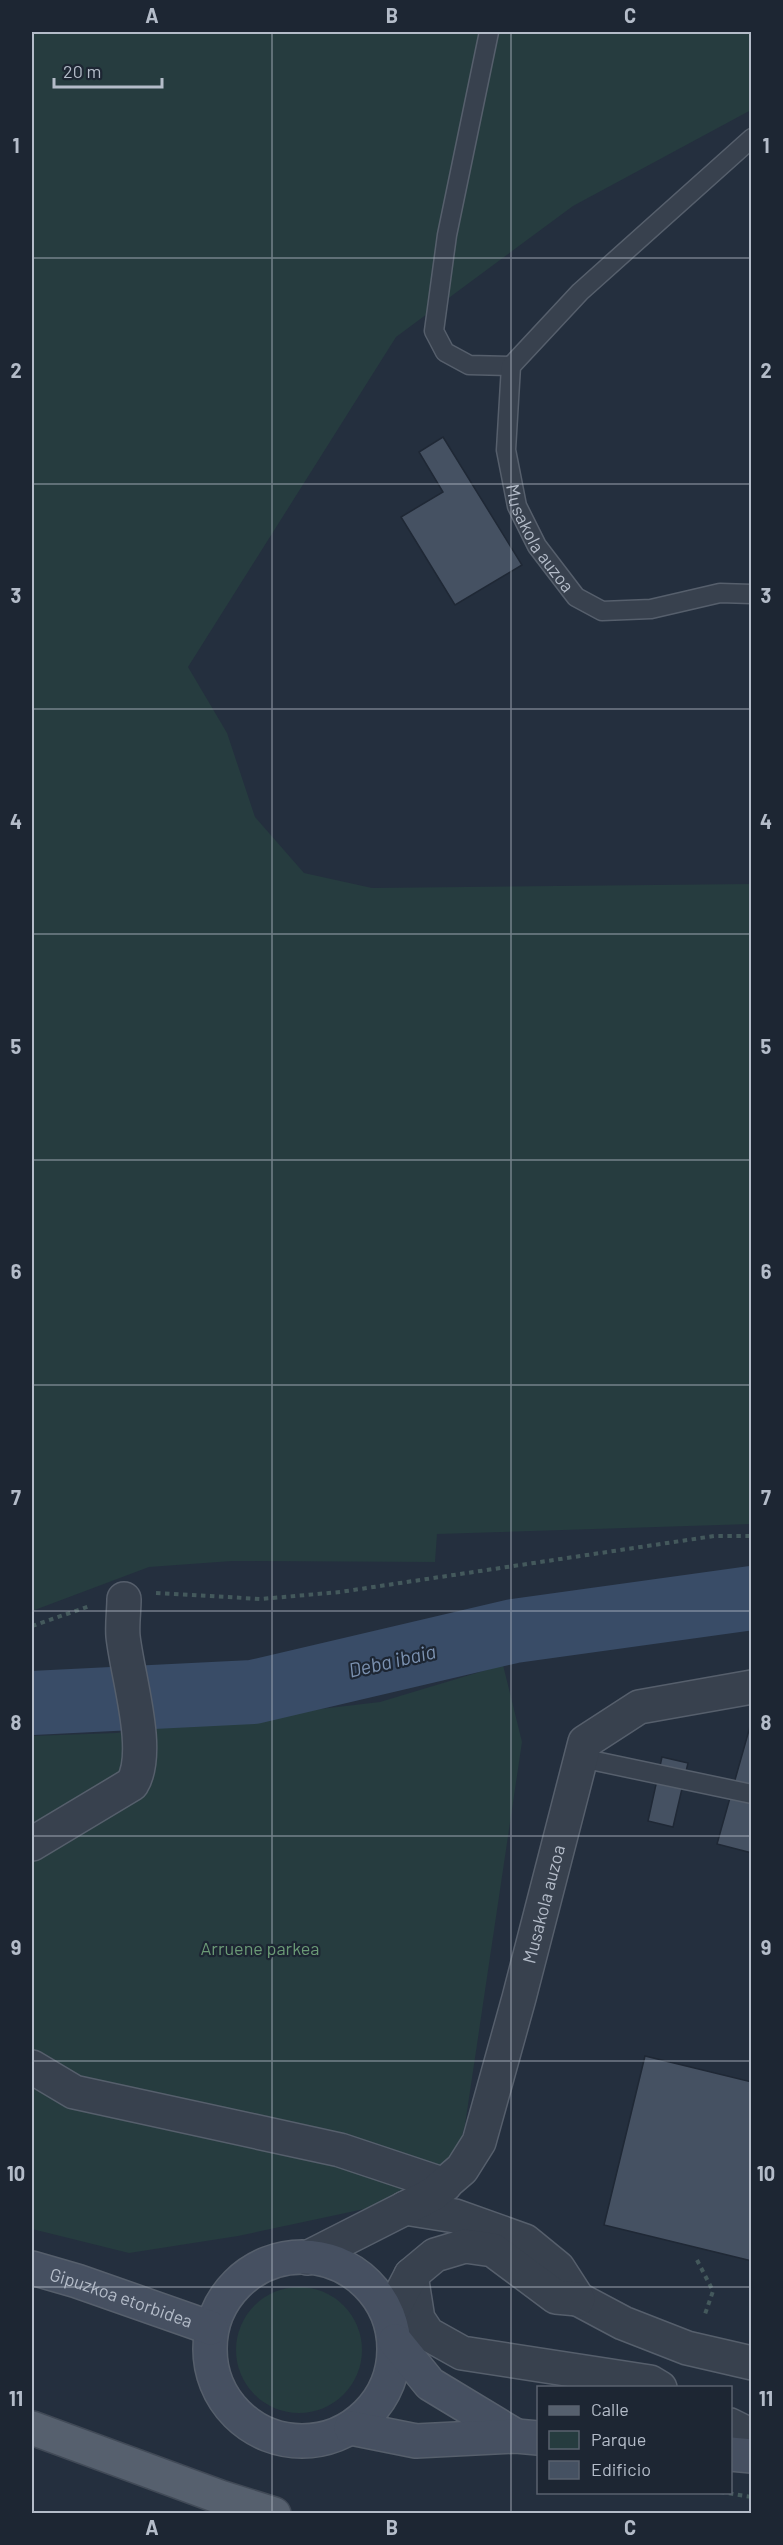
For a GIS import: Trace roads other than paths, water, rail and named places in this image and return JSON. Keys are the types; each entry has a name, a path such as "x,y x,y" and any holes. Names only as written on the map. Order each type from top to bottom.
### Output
{"main road":[{"path":"32,2428 220,2497 274,2514"}],"street":[{"path":"32,1844 132,1784 139,1773 140,1744 123,1634 124,1599"},
{"name":"Musakola auzoa","path":"307,2258 426,2198 445,2185 471,2156 482,2136 585,1742 639,1707 752,1686"},
{"path":"32,2067 74,2092 170,2115 340,2150 445,2185"},
{"path":"405,2208 455,2216 525,2241 558,2268 578,2299"},
{"path":"527,2437 430,2384 392,2328 411,2275 435,2255 465,2246 493,2250 556,2296 578,2299 623,2323 662,2340 752,2362"},
{"name":"Gipuzkoa etorbidea","path":"293,2257 329,2260 358,2275 392,2328 391,2374 375,2407 351,2428 315,2441 276,2438 259,2431 233,2411 220,2391 210,2361 211,2328 229,2292 255,2269 293,2257"},
{"name":"Gipuzkoa etorbidea","path":"32,2268 77,2281 211,2328"},
{"path":"411,2275 418,2319 428,2334 462,2353 650,2382 657,2386"},
{"path":"732,2426 752,2436"},
{"path":"351,2428 416,2441 527,2437"},
{"path":"732,2454 752,2456"}],"lane":[{"path":"489,32 447,235 434,331 445,352 469,365 511,366 580,292 752,138"},
{"name":"Musakola auzoa","path":"511,366 506,450 517,506 537,546 576,597 602,611 651,609 720,593 752,594"},
{"path":"581,1758 752,1794"}],"waterway":[{"name":"Deba ibaia","path":"32,1703 253,1692 514,1631 752,1598"}],"park label":[{"name":"Arruene parkea","path":"260,1948"}]}
